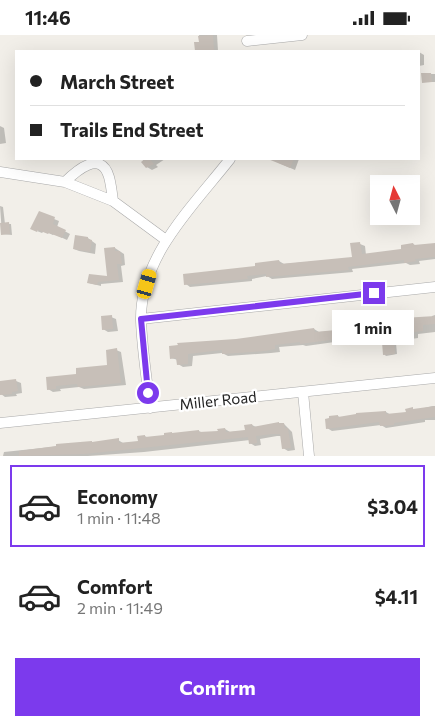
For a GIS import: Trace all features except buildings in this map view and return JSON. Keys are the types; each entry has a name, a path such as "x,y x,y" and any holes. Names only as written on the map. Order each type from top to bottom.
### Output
{"street":[{"path":"247,42 302,35"},
{"path":"150,407 141,319 143,299 152,269 156,257 166,240 229,160"},
{"path":"65,182 74,172 87,163 96,163 108,175 113,201"},
{"path":"0,172 65,182 113,201 166,240"},
{"path":"141,319 435,287"},
{"name":"Miller Road","path":"0,423 435,378"},
{"path":"303,392 309,456"}],"route":[{"path":"148,393 141,319 374,293"}]}
